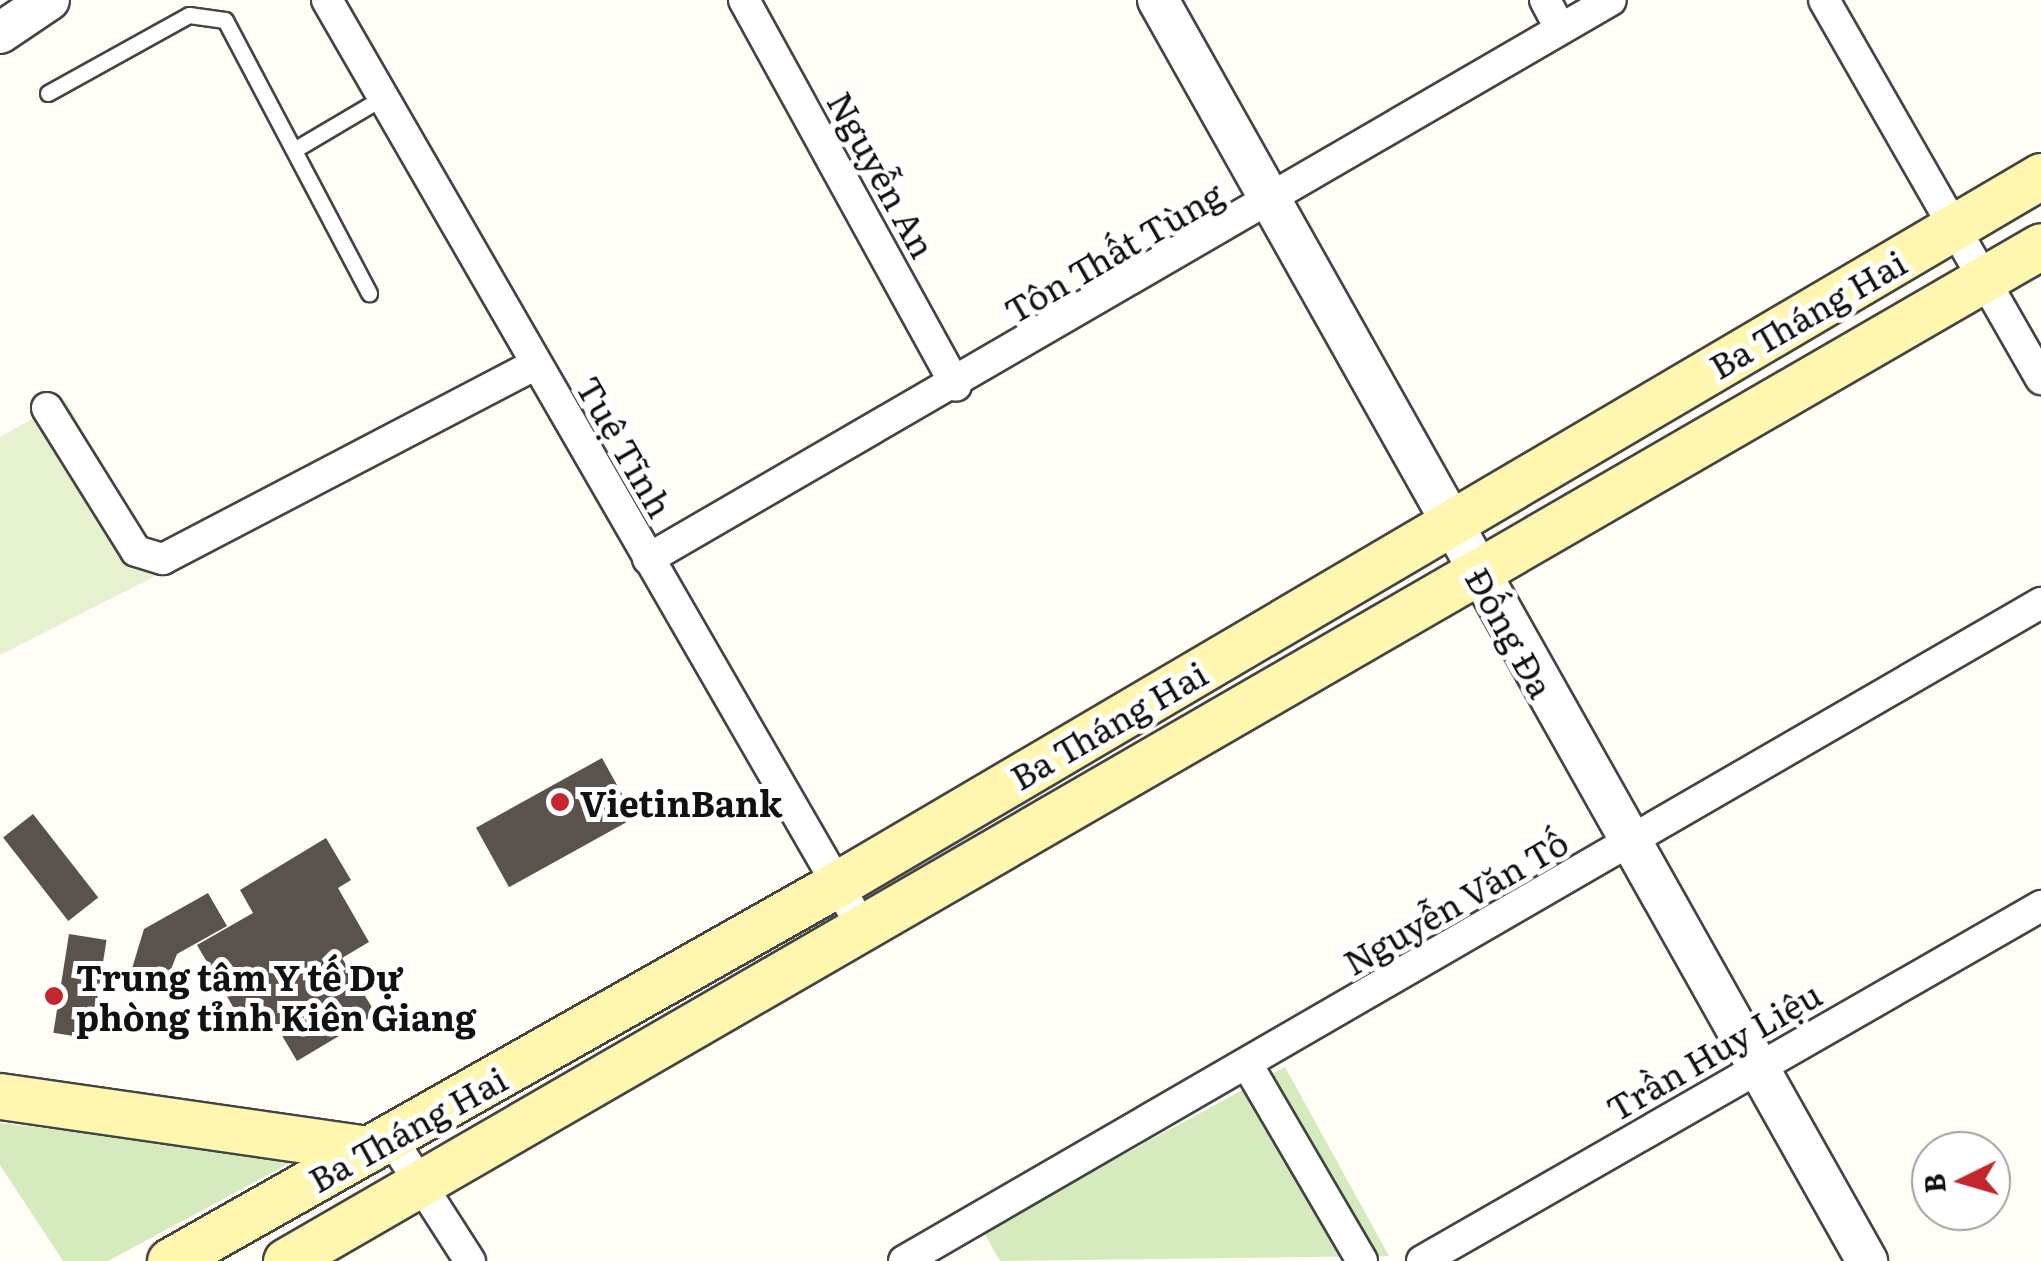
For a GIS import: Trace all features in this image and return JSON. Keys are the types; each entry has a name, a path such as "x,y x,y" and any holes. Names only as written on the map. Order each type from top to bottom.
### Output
{"main road":[{"name":"Ba Tháng Hai","path":"170,1261 834,886 2041,176"},
{"name":"Ba Tháng Hai","path":"286,1261 2041,246"},
{"path":"0,1096 380,1144"}],"street":[{"path":"0,34 49,0"},
{"name":"Tuệ Tĩnh","path":"327,0 834,886 862,928"},
{"name":"Nguyễn An","path":"744,0 956,385"},
{"name":"Đống Đa","path":"1158,0 1451,522 1476,574 1867,1261"},
{"path":"1545,0 1560,28"},
{"name":"Tôn Thất Tùng","path":"648,559 1272,202 1611,0"},
{"path":"1824,0 2041,379"},
{"path":"47,408 136,551 163,559 536,364"},
{"name":"Nguyễn Văn Tố","path":"904,1261 2041,603"},
{"name":"Trần Huy Liệu","path":"1422,1261 2041,906"},
{"path":"1246,1064 1362,1261"},
{"path":"380,1144 422,1183 470,1261"}],"lane":[{"path":"48,94 164,27 211,12 225,20 299,147 368,293"},
{"path":"299,147 382,98"}],"green space":[{"path":"66,400 159,574 0,655 0,437"},
{"path":"1285,1067 1389,1256 1000,1261 983,1231"},
{"path":"0,1123 301,1157 108,1261 63,1261 0,1165"}],"building":[{"path":"602,758 635,817 509,887 476,828"},
{"path":"33,814 98,898 68,921 3,837"},
{"path":"326,838 351,880 338,888 369,942 342,958 376,1014 297,1061 274,1022 250,1036 197,945 253,913 240,890"},
{"path":"208,893 227,926 177,954 165,985 130,975 144,929"},
{"path":"69,934 107,940 91,1039 53,1033"}],"place":[{"name":"VietinBank","path":"560,802"},
{"name":"Trung tâm Y tế Dự phòng tỉnh Kiên Giang","path":"54,996"}]}
